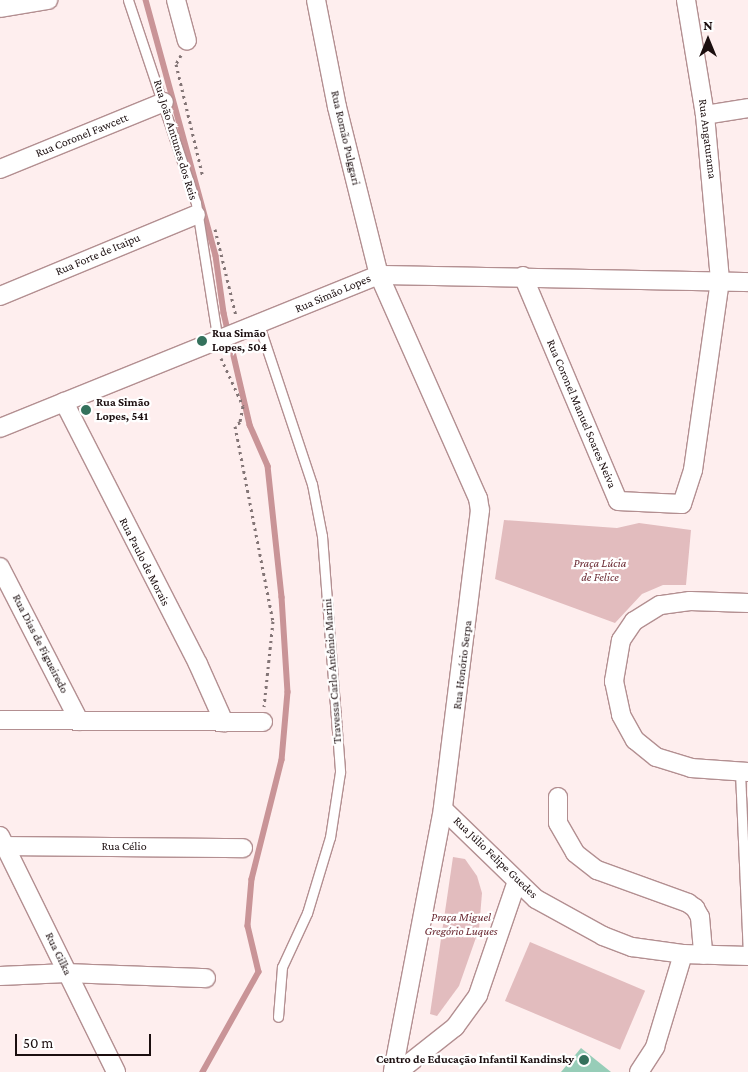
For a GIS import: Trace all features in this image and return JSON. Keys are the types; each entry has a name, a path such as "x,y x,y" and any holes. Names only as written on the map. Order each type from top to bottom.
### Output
{"street":[{"path":"0,8 48,0"},
{"path":"176,0 187,41"},
{"name":"Rua Romão Pulggari","path":"316,0 337,107 379,275"},
{"name":"Rua Angaturama","path":"686,0 705,115 720,280"},
{"name":"Rua Coronel Fawcett","path":"0,169 164,102"},
{"path":"705,115 748,108"},
{"name":"Rua Forte de Itaipu","path":"0,296 196,215"},
{"name":"Rua Simão Lopes","path":"0,428 259,326 379,275 523,276 748,282"},
{"name":"Rua Honório Serpa","path":"379,275 478,498 480,510 443,809 393,1072"},
{"name":"Rua Coronel Manuel Soares Neiva","path":"523,276 618,502 669,506 682,504 689,491 720,280"},
{"name":"Rua Paulo de Morais","path":"64,402 207,682 224,722"},
{"name":"Rua Dias de Figueiredo","path":"0,567 79,720"},
{"path":"744,772 691,768 656,757 635,740 621,715 614,681 621,640 634,621 660,605 690,601 748,603"},
{"path":"0,720 263,722"},
{"path":"558,797 558,823 575,853 597,870 688,902 695,908 700,917 703,955"},
{"name":"Rua Júlio Felipe Guedes","path":"443,809 536,899 603,936 632,947 683,954 748,956"},
{"name":"Rua Célio","path":"2,841 243,848"},
{"name":"Rua Gilka","path":"2,841 116,1072"},
{"path":"398,1072 455,1027 478,995 517,880"},
{"path":"639,1072 655,1048 683,954"},
{"path":"0,976 67,973 206,978"}],"lane":[{"name":"Rua João Antunes dos Reis","path":"128,0 193,192 217,342"},
{"name":"Travessa Carlo Antônio Marini","path":"259,326 312,484 322,536 340,772 330,837 307,913 282,967 278,1017"},
{"path":"744,772 748,952"}],"path":[{"path":"217,342 243,406 240,422 235,426 273,621 263,722"}],"green space":[{"name":"Praça Lúcia de Felice","path":"504,520 617,528 639,523 691,530 686,585 663,585 642,594 615,623 495,579"},
{"name":"Praça Miguel Gregório Luques","path":"453,857 465,859 477,876 482,893 479,929 459,986 437,1016 430,1014"},
{"path":"530,942 645,991 620,1050 505,1001"}],"building":[{"name":"Centro de Educação Infantil Kandinsky","path":"581,1048 611,1072 561,1072"}],"waterway":[{"path":"146,0 216,256 224,313 250,425 268,466 282,597 288,692 282,760 252,879 248,926 259,972 203,1072"}],"place":[{"name":"Rua Simão Lopes, 504","path":"202,341"},
{"name":"Rua Simão Lopes, 541","path":"86,410"},
{"name":"Centro de Educação Infantil Kandinsky","path":"584,1060"}]}
